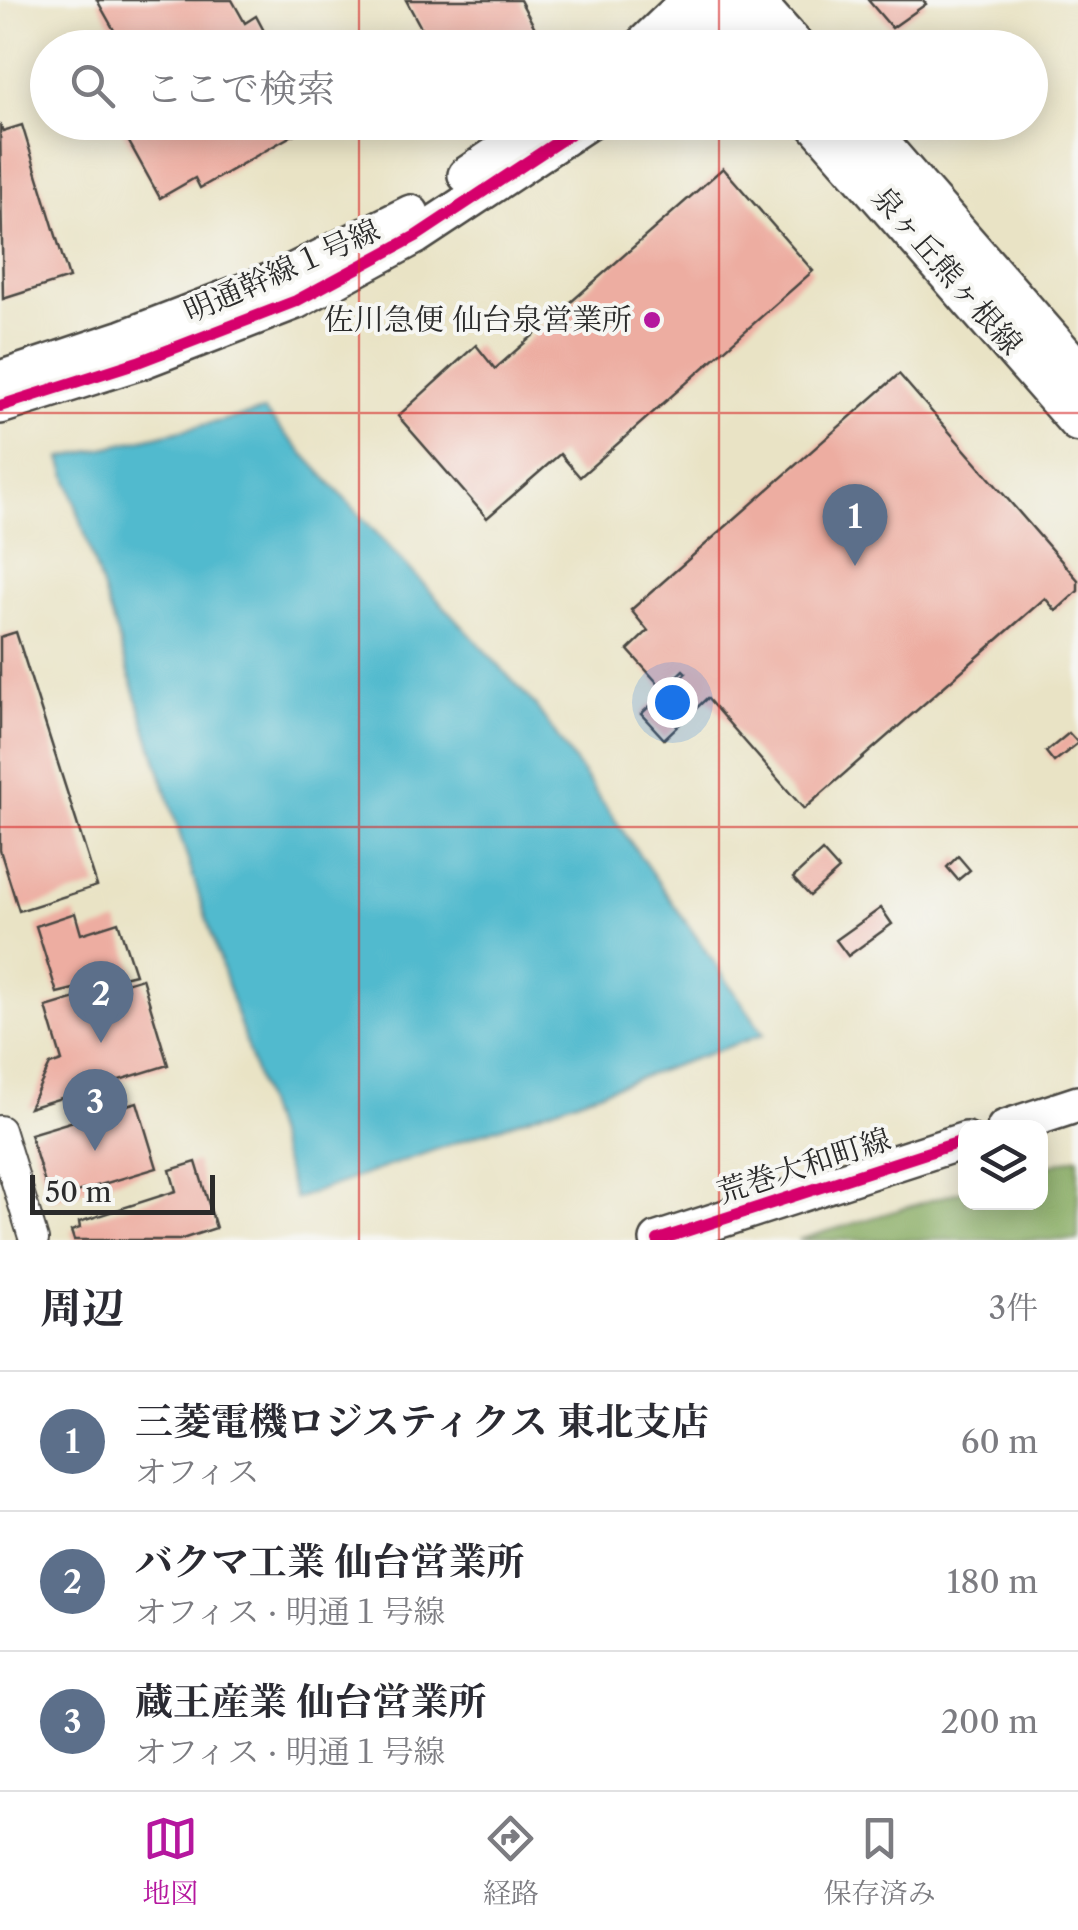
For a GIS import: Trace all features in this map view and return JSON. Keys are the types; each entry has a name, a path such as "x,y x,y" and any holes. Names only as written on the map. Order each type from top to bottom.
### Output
{"main road":[{"path":"720,3 738,30"},
{"path":"720,3 764,30"},
{"name":"泉ヶ丘熊ヶ根線","path":"832,140 1078,421"},
{"name":"泉ヶ丘熊ヶ根線","path":"876,140 1078,372"}],"street":[{"path":"671,30 720,3"},
{"path":"695,30 720,3"},
{"name":"明通幹線１号線","path":"0,379 124,338 284,276 405,216 517,140"},
{"path":"0,406 138,362 296,301 416,236 561,140"},
{"path":"1029,1120 1078,1104"},
{"path":"0,1130 34,1240"},
{"name":"荒巻大和町線","path":"658,1240 958,1143"}],"green space":[{"path":"1078,1157 1078,1240 798,1240 958,1192 958,1210 1048,1210 1048,1166"}],"water":[{"path":"264,411 535,705 764,1034 295,1199 61,458"}],"building":[{"path":"97,0 232,0 245,23 256,16 263,30 114,30"},
{"path":"406,0 520,0 536,30 422,30"},
{"path":"868,0 923,0 926,4 892,28"},
{"path":"0,124 3,131 22,125 69,278 3,299"},
{"path":"128,140 284,140 200,188 195,178 160,198"},
{"path":"723,168 813,271 580,477 560,454 487,518 398,416 476,345 495,369"},
{"path":"899,374 1078,580 1078,591 1056,611 1045,598 804,809 707,698 664,739 641,714 686,673 683,670 663,689 628,650 648,631 631,610"},
{"path":"16,632 97,886 19,911 0,850 0,637"},
{"path":"1069,733 1078,743 1054,762 1046,752"},
{"path":"822,851 839,870 810,896 793,878"},
{"path":"958,856 970,870 958,880 947,867"},
{"path":"881,908 892,924 848,956 836,940"},
{"path":"75,913 81,934 118,922 135,974 57,993 36,926"},
{"path":"142,978 168,1065 29,1108 50,1065 62,1061 46,1007"},
{"path":"137,1102 157,1168 50,1200 30,1134"},
{"path":"196,1162 216,1228 179,1240 74,1240 71,1231 80,1228 79,1222 176,1191 170,1170"}],"cycle path":[{"path":"0,406 138,362 296,301 416,236 561,140"},
{"path":"658,1240 958,1143"}],"place":[{"name":"佐川急便 仙台泉営業所","path":"652,320"},
{"name":"三菱電機ロジスティクス 東北支店","path":"855,566"},
{"name":"バクマ工業 仙台営業所","path":"101,1043"},
{"name":"蔵王産業 仙台営業所","path":"95,1151"}]}
